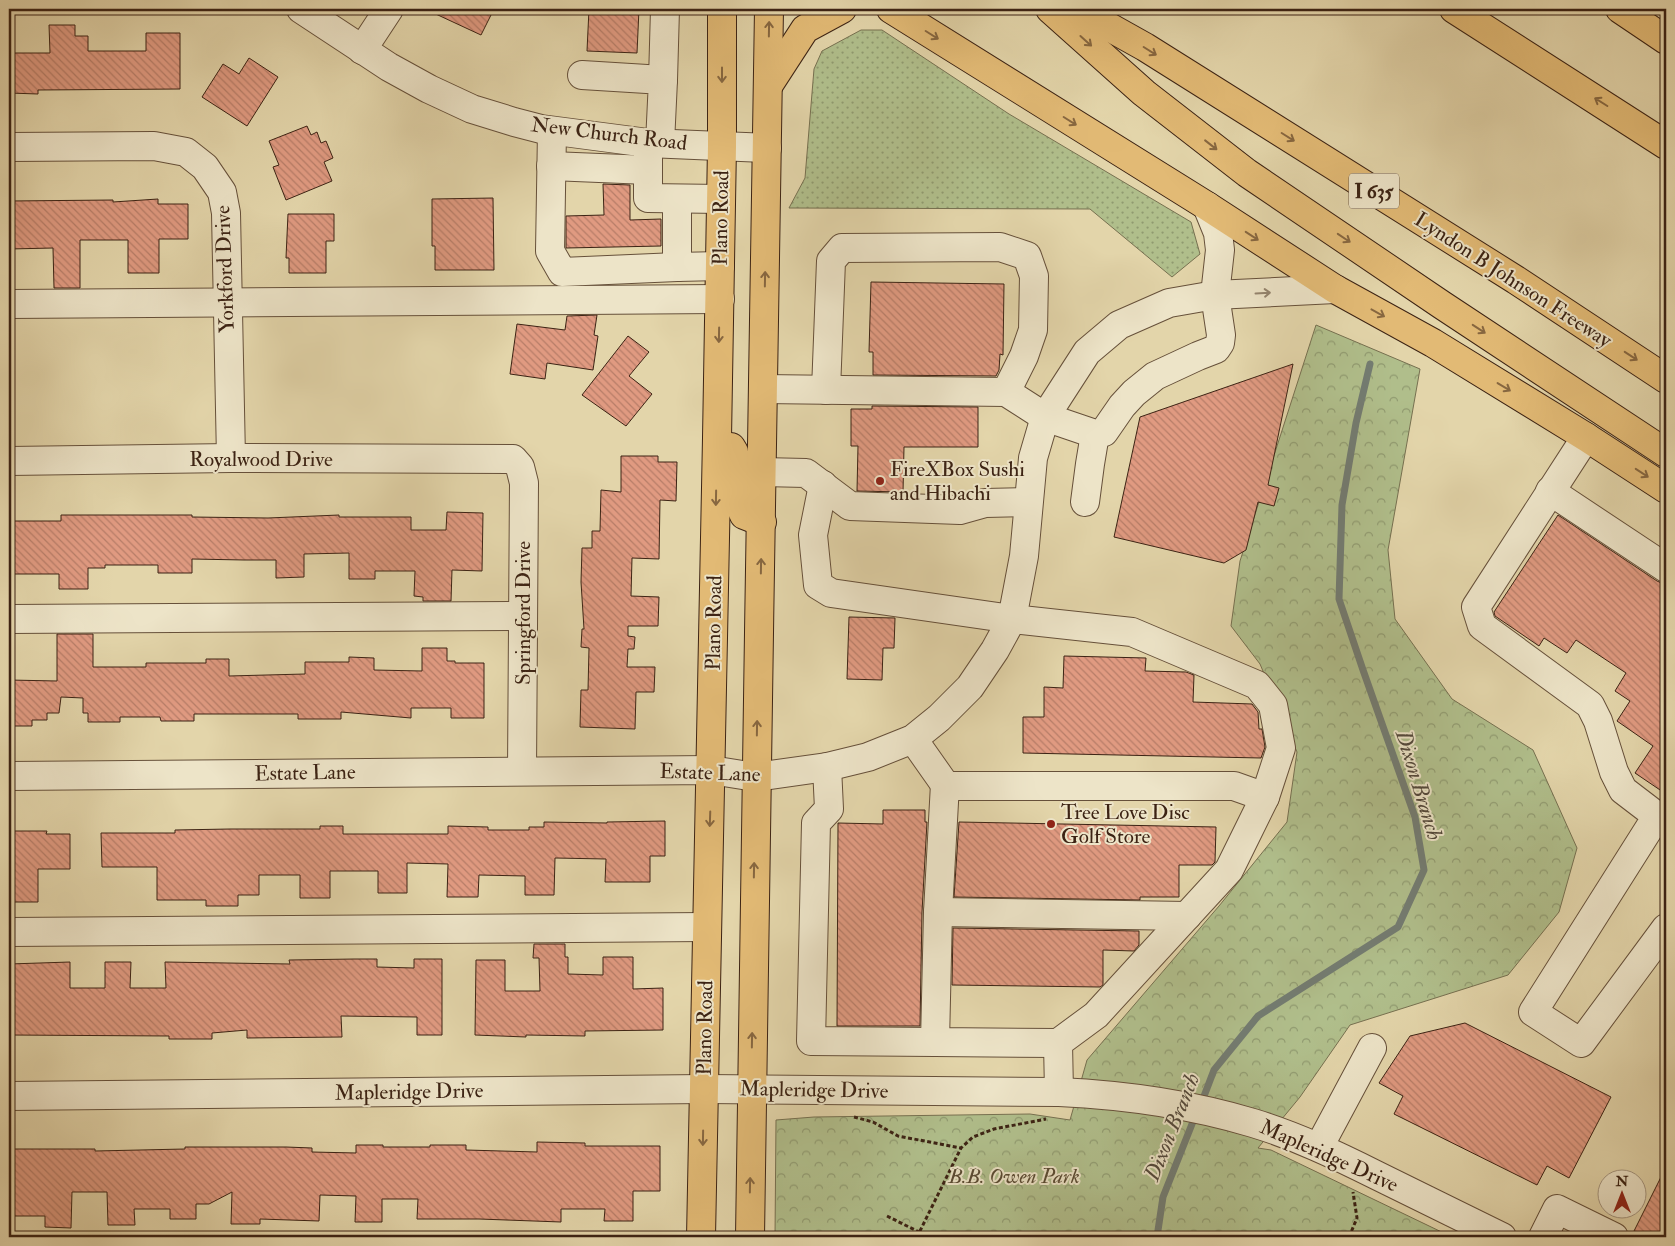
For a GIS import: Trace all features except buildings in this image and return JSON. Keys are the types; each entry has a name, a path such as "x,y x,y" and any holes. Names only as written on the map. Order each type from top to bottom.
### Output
{"main road":[{"name":"Plano Road","path":"701,1237 706,927 718,438 722,9"},
{"path":"750,1237 769,9"},
{"path":"768,86 805,29 842,9"},
{"path":"891,9 1207,206 1335,289 1433,343 1586,436 1666,489"},
{"path":"1050,9 1144,94 1247,173 1666,453"},
{"name":"Lyndon B Johnson Freeway","path":"1077,9 1145,47 1516,280 1666,379"},
{"path":"1454,9 1666,145"},
{"path":"1620,9 1666,40"},
{"path":"718,438 729,444 734,452 737,500 744,515 762,522"}],"street":[{"name":"New Church Road","path":"300,9 389,67 429,89 472,109 552,131 654,143 768,148"},
{"path":"362,50 389,9"},
{"path":"665,9 663,80 648,170 648,198 721,199"},
{"path":"582,76 663,80"},
{"path":"552,131 550,251 562,272 720,266"},
{"name":"Yorkford Drive","path":"9,147 154,146 186,152 205,167 222,192 226,213 231,458"},
{"path":"551,166 648,170"},
{"path":"677,199 677,267"},
{"path":"763,389 1006,392 1045,417 1095,434 1104,432 1122,406 1134,393 1155,376 1191,359 1216,350 1220,343 1221,335 1215,295 1220,250 1218,233 1207,206"},
{"path":"826,390 831,260 842,248 1000,247 1026,256 1034,276 1034,330 1024,356 1006,392"},
{"name":"Estate Lane","path":"9,776 711,770 756,777 827,767 868,757 912,739 939,718 970,687 995,650 1012,618 1024,556 1033,458 1045,417 1087,352 1119,326 1169,303 1215,295 1335,289"},
{"path":"9,304 720,299"},
{"path":"1085,502 1095,434"},
{"path":"1586,436 1476,607 1482,626 1590,705 1598,721 1614,772 1623,790 1657,816 1533,1012 1581,1043 1666,928"},
{"name":"Royalwood Drive","path":"9,461 231,458 512,459"},
{"name":"Springford Drive","path":"512,459 520,467 524,483 522,771"},
{"path":"762,472 806,473 850,506 960,510 985,503 1028,502"},
{"path":"823,485 813,535 818,585 830,593 1132,632 1257,685 1273,705 1281,748 1265,797 1229,870 1096,1015 1058,1043 812,1041 816,823 829,809 827,767"},
{"path":"1550,491 1666,568"},
{"path":"9,619 522,616"},
{"path":"912,739 946,786 1234,786 1265,797"},
{"path":"935,1042 938,912 944,784"},
{"path":"938,912 1187,916"},
{"path":"9,932 706,927"},
{"path":"1058,1043 1058,1092"},
{"path":"1318,1147 1372,1048"},
{"name":"Mapleridge Drive","path":"9,1096 752,1089 1058,1092 1136,1098 1182,1106 1254,1123 1318,1147 1502,1237"},
{"path":"1543,1237 1557,1209 1614,1237"}],"path":[{"path":"853,1117 873,1122 898,1136 961,1148"},
{"path":"917,1237 961,1148 973,1137 994,1129 1050,1118"},
{"path":"1349,1237 1357,1218 1354,1193 1351,1189"},
{"path":"887,1216 919,1232"}],"green space":[{"path":"861,30 882,30 1009,114 1191,222 1200,254 1172,277 1090,209 789,208 805,178 814,69 822,51"},
{"name":"B.B. Owen Park","path":"1316,325 1420,369 1388,550 1395,619 1452,699 1533,750 1577,848 1559,912 1508,975 1350,1025 1300,1097 1258,1148 1271,1150 1452,1237 775,1237 776,1120 814,1117 1030,1114 1070,1120 1087,1060 1219,906 1287,822 1297,752 1260,664 1231,626 1240,561"}],"waterway":[{"name":"Dixon Branch","path":"1201,1104 1214,1070 1258,1016 1398,927 1424,870 1415,817 1339,599 1342,505 1356,423 1370,364"},
{"name":"Dixon Branch","path":"1157,1237 1163,1197 1196,1114"}],"place":[{"name":"FireXBox Sushi and Hibachi","path":"880,481"},
{"name":"Tree Love Disc Golf Store","path":"1051,824"}]}
